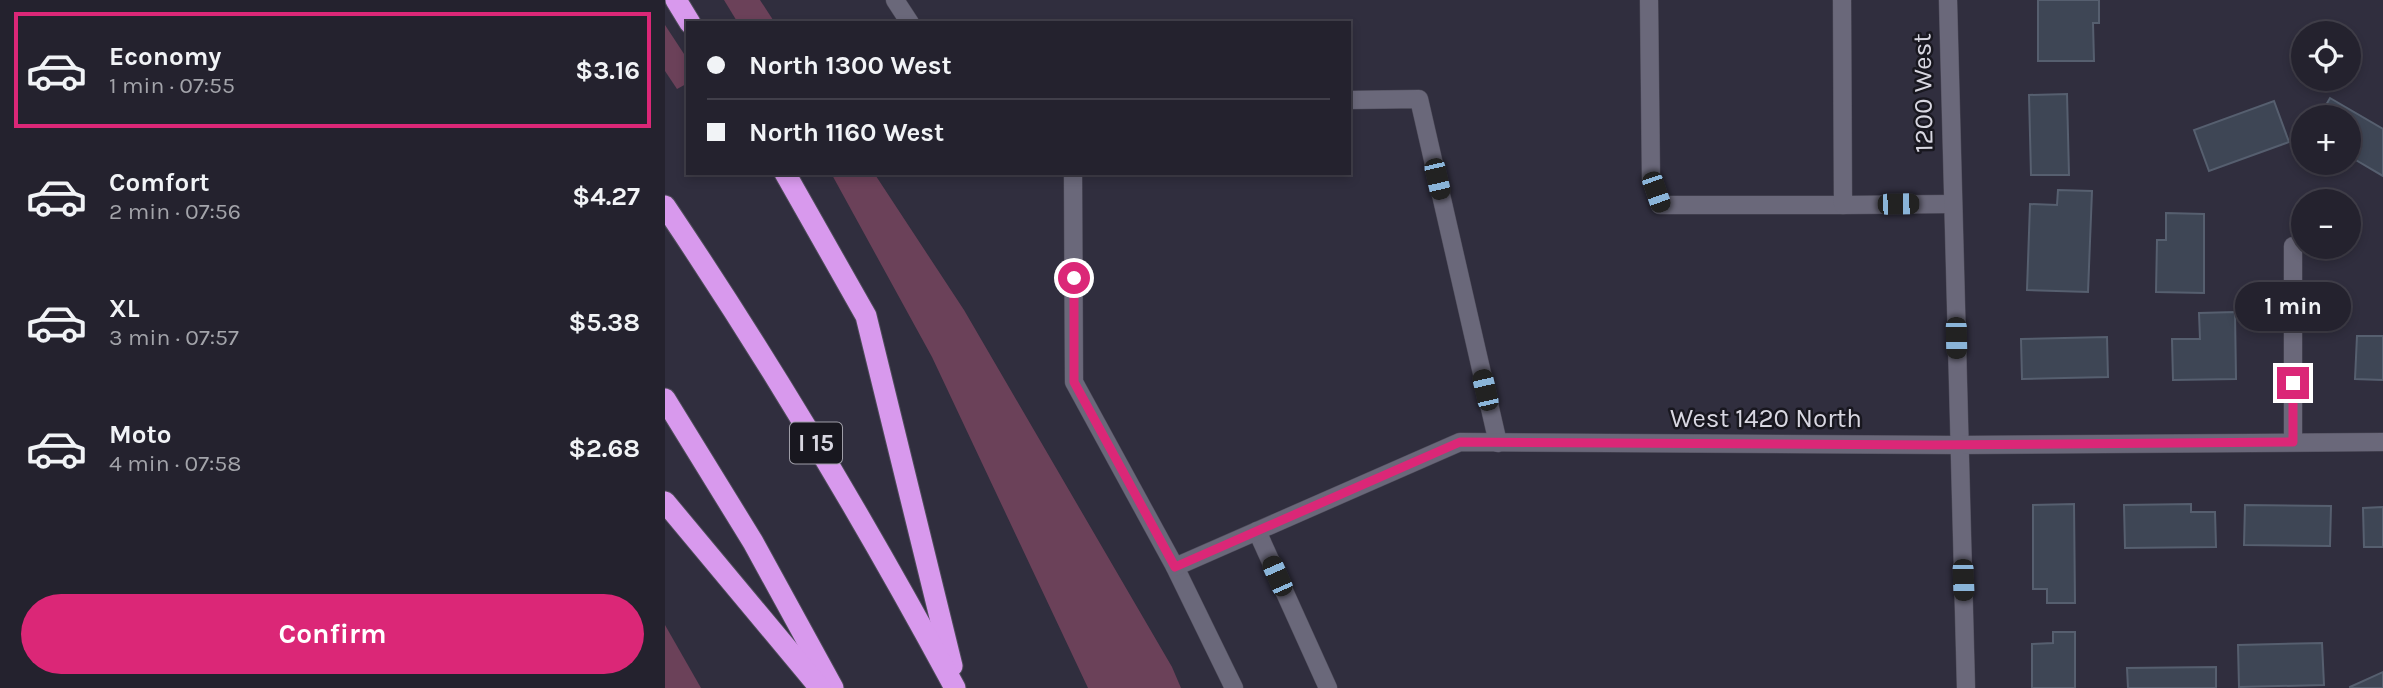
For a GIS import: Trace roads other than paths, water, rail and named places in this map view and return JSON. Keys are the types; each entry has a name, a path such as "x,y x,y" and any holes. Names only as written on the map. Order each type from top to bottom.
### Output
{"highway":[{"path":"676,0 690,21"},
{"path":"786,175 866,316 956,688"},
{"name":"I 15","path":"665,206 793,403 956,688"},
{"path":"665,399 754,542 833,688"},
{"path":"665,502 820,688"}],"street":[{"path":"895,0 909,21"},
{"path":"1649,0 1651,179 1660,205 1952,204"},
{"path":"1842,0 1843,205"},
{"name":"1200 West","path":"1948,0 1966,688"},
{"path":"1351,100 1419,99 1497,443"},
{"path":"1073,175 1074,382 1175,567 1234,688"},
{"path":"2293,442 2294,259"},
{"name":"West 1420 North","path":"1175,567 1460,442 1958,445 2383,442"},
{"path":"1257,531 1328,688"}]}
